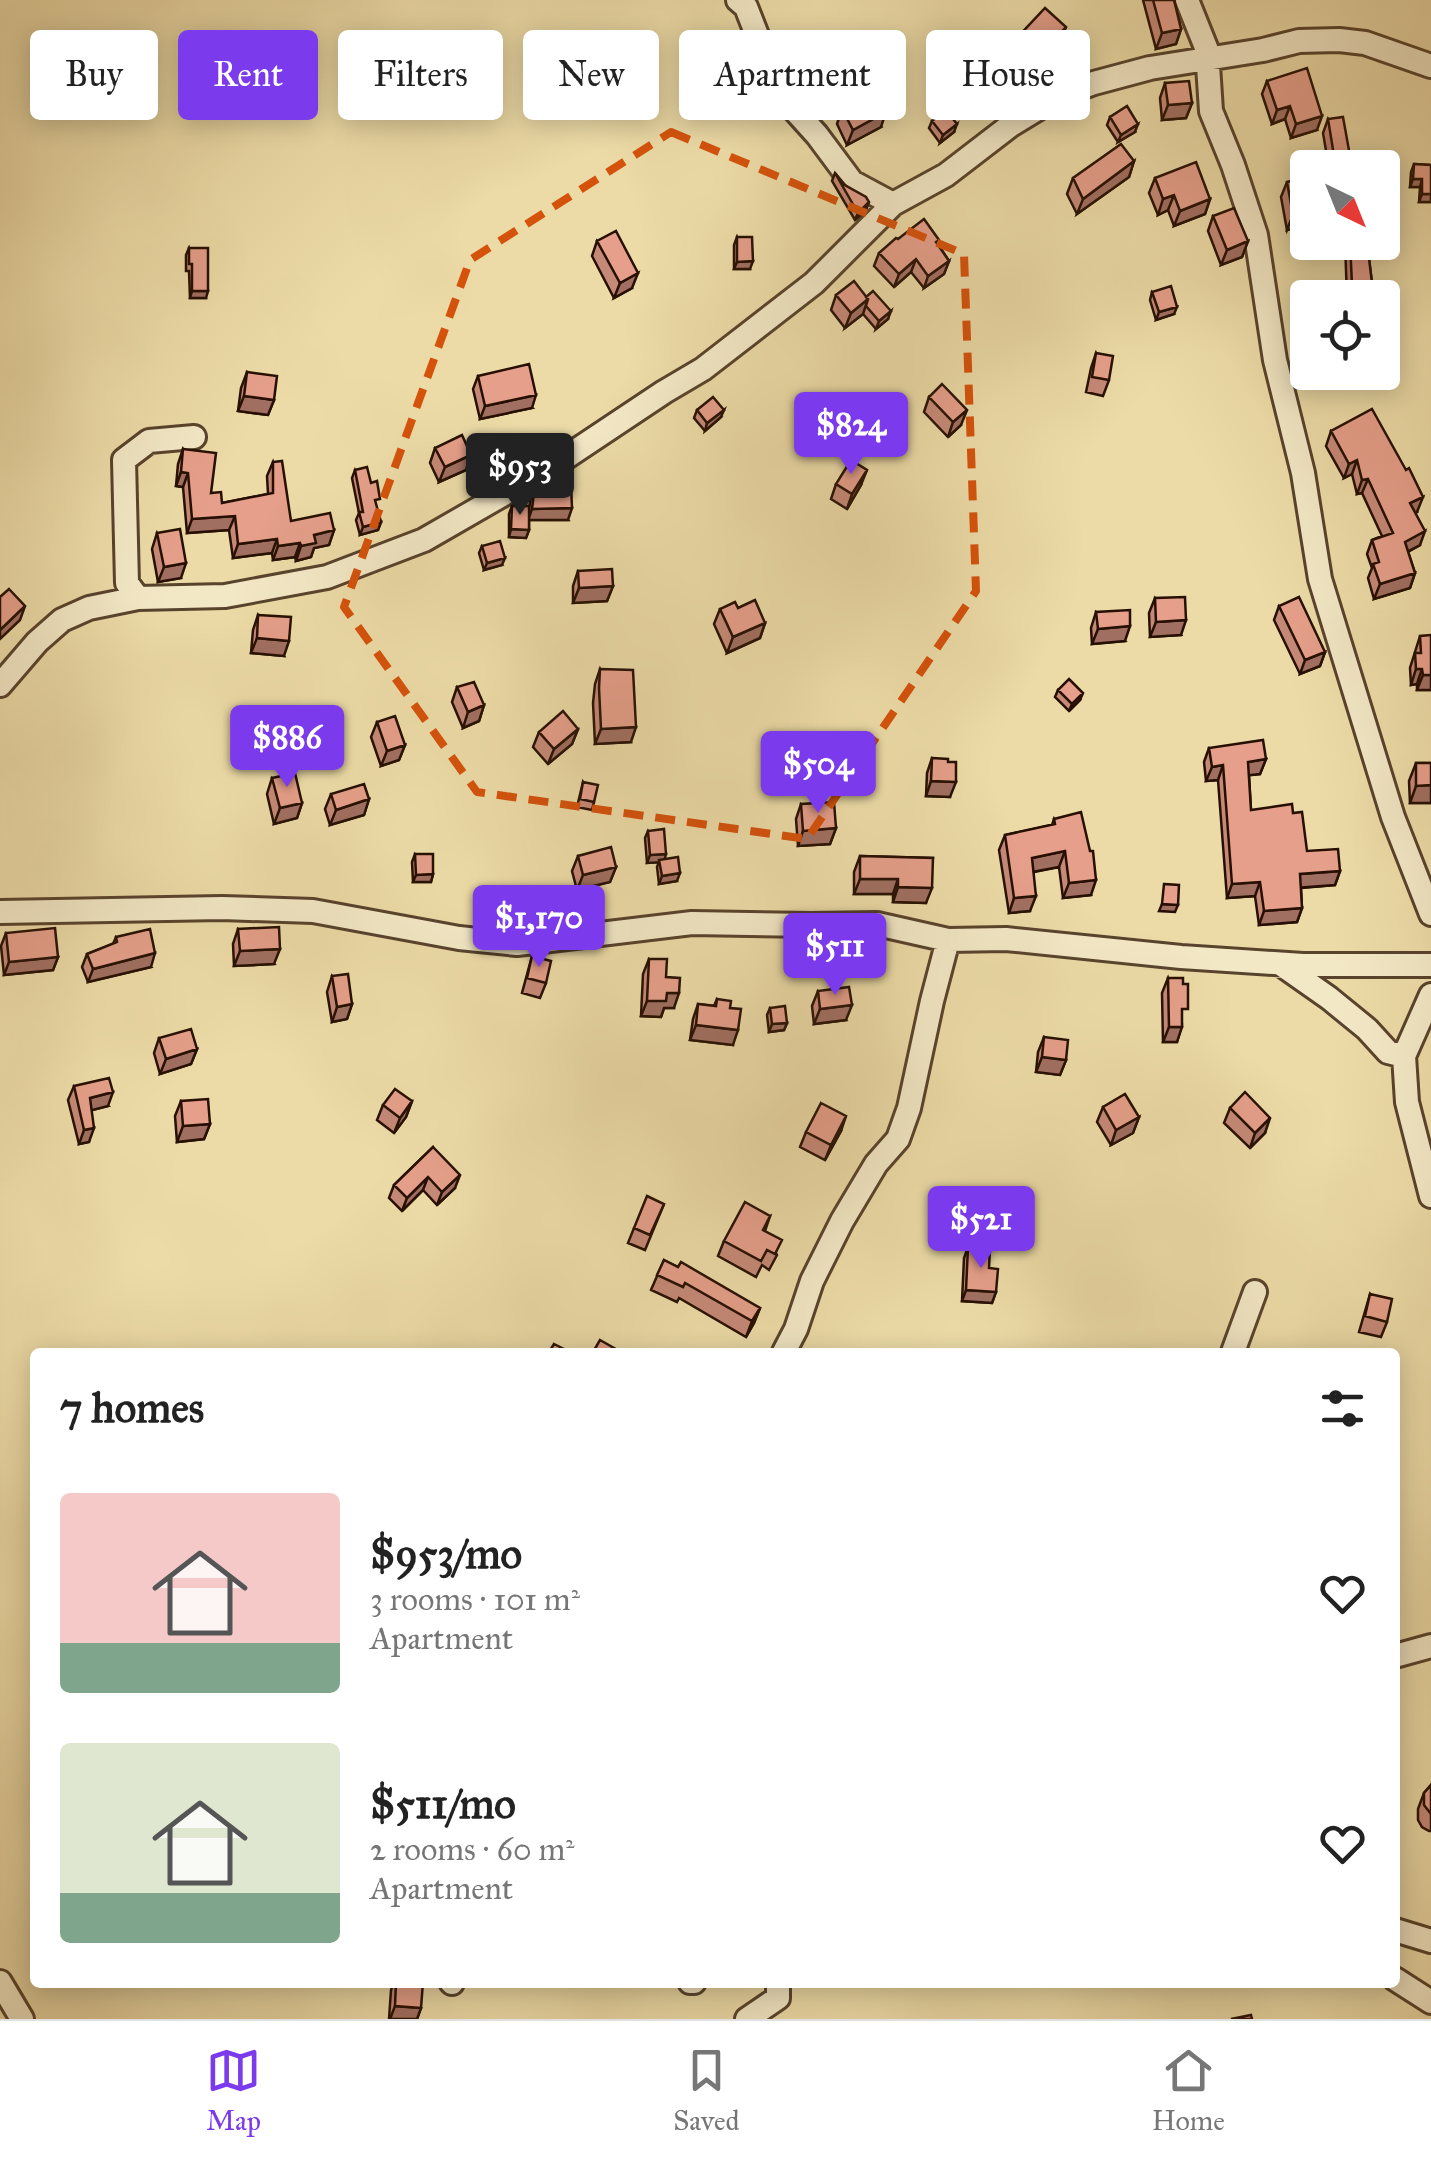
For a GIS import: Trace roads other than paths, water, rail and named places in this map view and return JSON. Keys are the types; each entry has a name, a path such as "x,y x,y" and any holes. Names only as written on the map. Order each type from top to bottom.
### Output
{"street":[{"path":"738,0 746,7 780,94 852,182 894,204"},
{"path":"1187,0 1206,50 1211,112 1256,234 1275,360 1303,472 1320,579 1393,816 1431,914"},
{"path":"0,685 62,620 88,608 138,598 225,596 327,577 424,540 556,464 703,369 814,283 894,204 946,176 1011,125 1056,98 1150,68 1263,50 1299,40 1364,43 1431,66"},
{"path":"138,598 127,583 124,460 149,442 194,438"},
{"path":"0,912 222,908 313,912 459,938 518,944 692,923 877,924 948,940 1006,939 1181,957 1280,964 1431,964"},
{"path":"786,1348 812,1281 842,1221 876,1164 898,1139 910,1108 948,940"},
{"path":"1280,964 1329,998 1388,1052 1404,1056"},
{"path":"1431,994 1404,1056 1407,1102 1431,1196"},
{"path":"1234,1348 1255,1292"},
{"path":"1400,1655 1431,1646"},
{"path":"1400,1931 1431,1940"},
{"path":"1400,1981 1431,2002"},
{"path":"0,1982 22,2019"},
{"path":"748,2019 778,1998 778,1988"}]}
